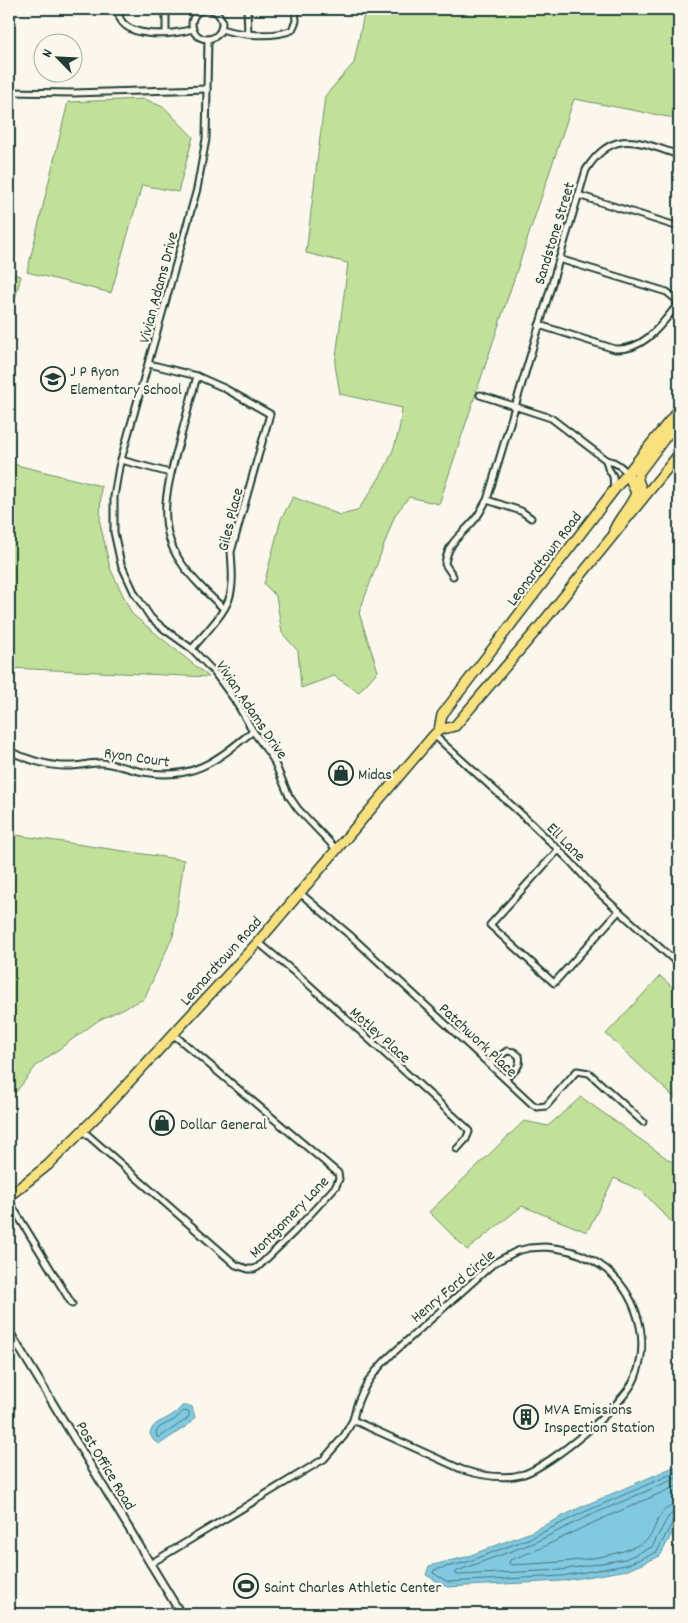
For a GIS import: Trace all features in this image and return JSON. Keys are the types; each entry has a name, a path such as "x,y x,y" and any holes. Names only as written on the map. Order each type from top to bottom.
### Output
{"highway":[{"name":"Leonardtown Road","path":"9,1196 33,1178 107,1106 258,942 337,851 436,733 446,709 679,408"},
{"path":"644,496 638,480 638,474 679,419"},
{"name":"Leonardtown Road","path":"436,733 455,726 535,632 679,454"},
{"path":"610,539 618,520 633,502 636,493 628,474"}],"street":[{"path":"118,9 124,25 146,34 182,32 193,29"},
{"path":"166,9 166,33"},
{"path":"207,9 219,15 222,22 221,29 216,36 208,39 199,36 193,29 192,22 198,12 207,9"},
{"path":"247,9 248,34"},
{"path":"221,29 248,34 286,33 292,30 296,21 295,9"},
{"name":"Vivian Adams Drive","path":"208,39 206,139 198,182 121,460 113,510 114,532 121,564 134,594 151,618 192,650 214,672 274,759 289,796 298,809 337,851"},
{"path":"9,92 73,93 207,90"},
{"name":"Sandstone Street","path":"453,576 445,564 447,552 450,546 477,517 487,500 586,170 594,156 615,142 639,143 679,155"},
{"path":"578,195 679,227"},
{"path":"539,325 615,349 624,349 633,347 646,340 679,302 667,292 558,259"},
{"path":"149,364 197,376 170,473 166,495 165,520 179,560 202,588 224,609"},
{"name":"Giles Place","path":"192,650 224,609 230,597 233,571 232,552 270,414 224,388 197,376"},
{"path":"480,395 551,418 606,460 613,461 622,466 628,474"},
{"path":"121,460 170,473"},
{"path":"606,460 613,476 614,490"},
{"path":"487,500 521,511 531,518"},
{"name":"Ryon Court","path":"9,751 29,759 63,767 105,763 141,772 175,774 200,768 212,762 253,731"},
{"name":"Ell Lane","path":"436,733 559,849 619,911 675,961 679,957"},
{"path":"559,849 490,925 554,983 619,911"},
{"name":"Patchwork Place","path":"300,893 352,937 505,1078 526,1100 537,1107 546,1106 577,1071 584,1071 597,1080 643,1122"},
{"name":"Motley Place","path":"258,942 306,982 468,1129 469,1132 466,1139 457,1149"},
{"name":"Montgomery Lane","path":"82,1130 236,1264 248,1269 254,1269 266,1260 294,1232 336,1186 340,1179 338,1173 173,1034"},
{"path":"489,1064 506,1051 514,1052 518,1056 520,1064 518,1068 505,1078"},
{"path":"9,1201 72,1304"},
{"name":"Henry Ford Circle","path":"150,1564 323,1460 344,1436 353,1420 360,1394 381,1364 480,1275 510,1254 529,1248 544,1247 557,1248 591,1259 617,1279 636,1312 642,1339 642,1351 636,1376 628,1390 615,1406 579,1437 543,1465 523,1474 502,1477 470,1472 353,1420"},
{"name":"Post Office Road","path":"9,1331 181,1614"}],"green space":[{"path":"365,9 679,9 679,119 574,99 439,504 409,497 395,515 359,613 378,671 359,692 334,676 301,688 298,651 282,633 276,596 264,584 281,519 293,497 340,515 357,511 374,487 387,463 393,450 400,423 402,408 340,394 335,365 348,263 306,253 325,96 354,63"},
{"path":"145,99 165,108 193,137 178,192 142,185 111,293 27,272 68,102"},
{"path":"9,273 21,276 13,307 9,306"},
{"path":"9,463 101,486 100,523 110,568 132,614 209,677 9,668"},
{"path":"9,834 184,860 173,936 144,999 99,1020 37,1065 9,1101"},
{"path":"660,976 679,993 679,1102 606,1034"},
{"path":"581,1097 679,1167 679,1230 642,1191 614,1178 587,1232 522,1206 467,1250 429,1212 524,1121 548,1126"}],"water":[{"path":"182,1406 192,1407 195,1417 191,1423 160,1444 154,1441 150,1434 153,1427"},
{"path":"679,1466 679,1519 676,1526 660,1556 628,1570 562,1581 447,1587 426,1575 429,1566 466,1557 531,1532 579,1508"}],"place":[{"name":"J P Ryon Elementary School","path":"53,379"},
{"name":"Midas","path":"341,773"},
{"name":"Dollar General","path":"162,1123"},
{"name":"MVA Emissions Inspection Station","path":"526,1417"},
{"name":"Saint Charles Athletic Center","path":"246,1586"}]}
